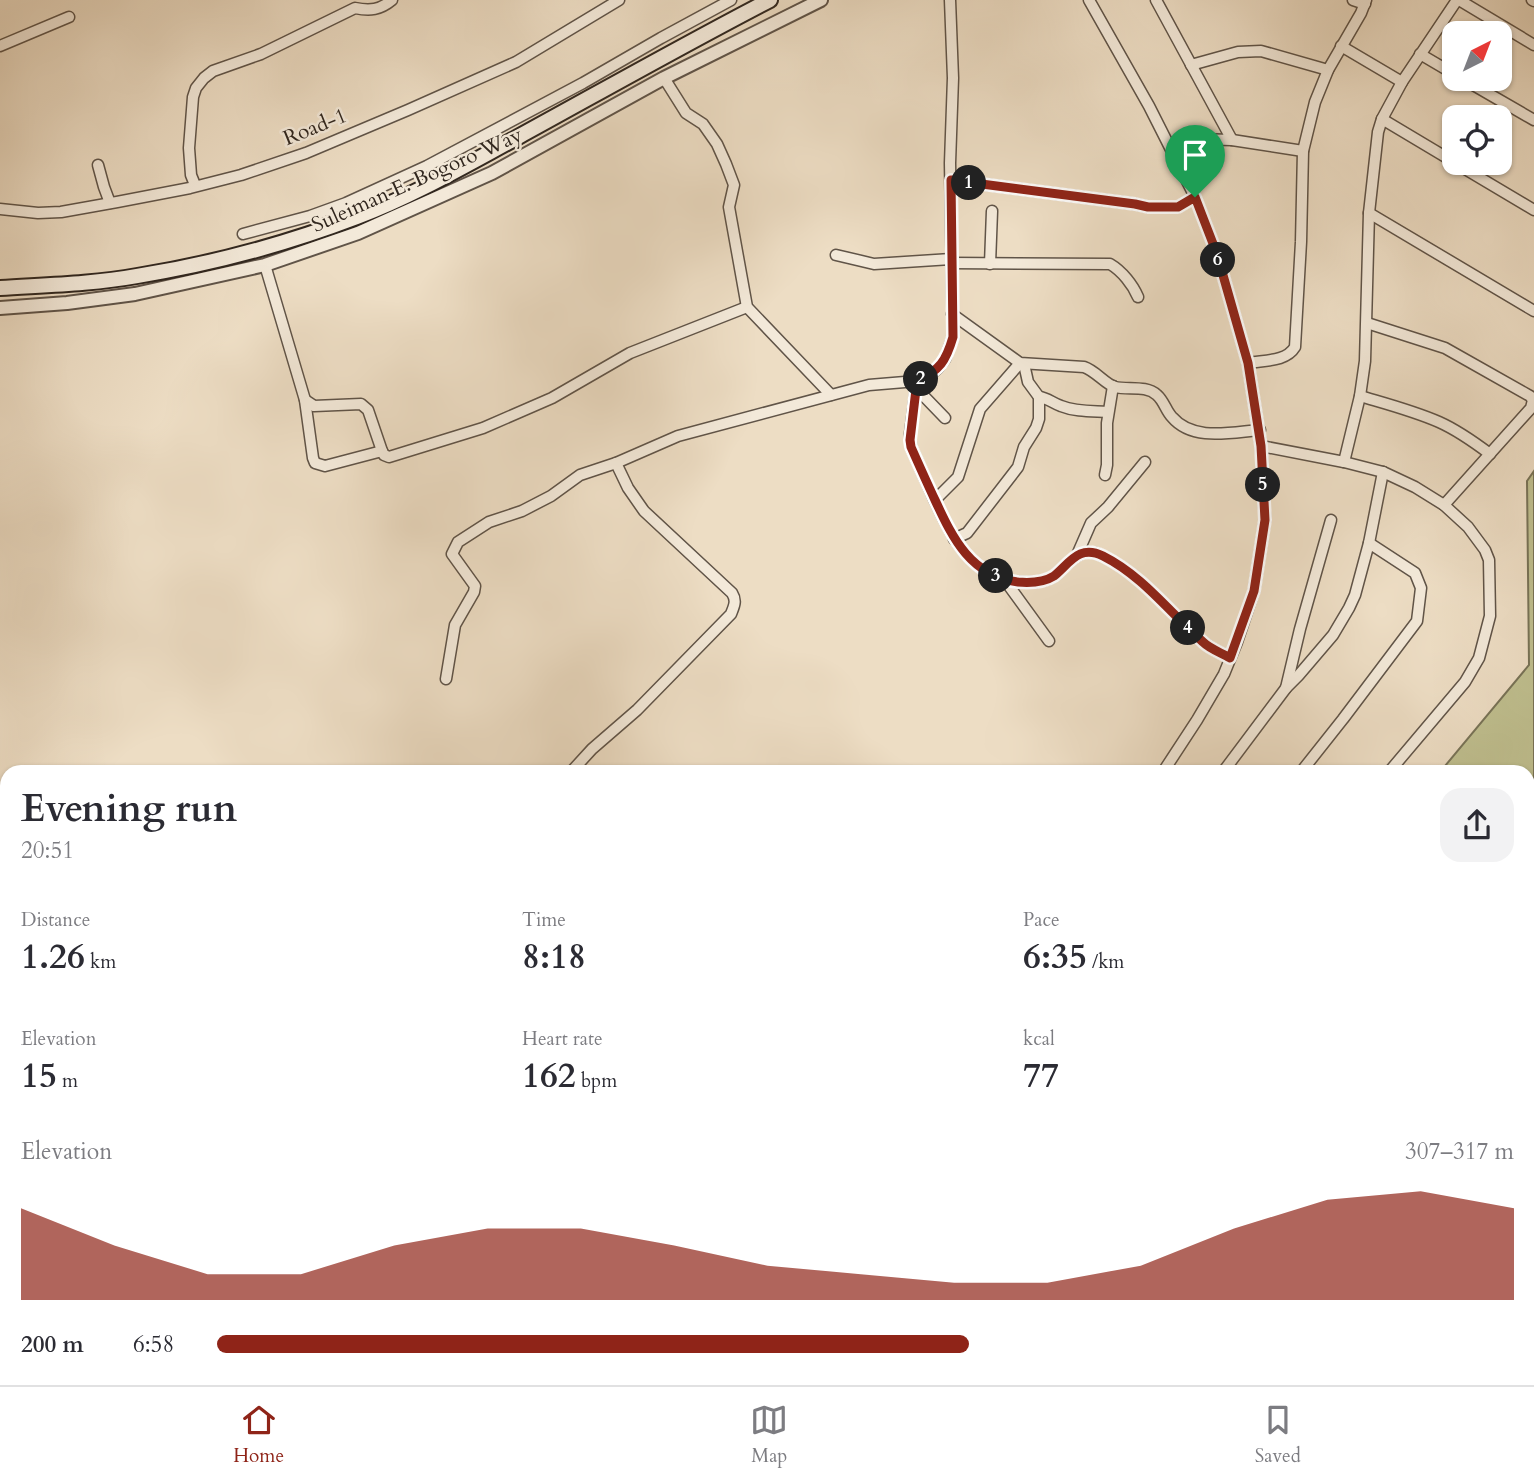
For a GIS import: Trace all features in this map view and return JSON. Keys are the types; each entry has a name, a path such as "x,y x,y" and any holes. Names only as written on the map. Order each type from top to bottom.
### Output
{"main road":[{"name":"Suleiman E. Bogoro Way","path":"0,288 136,277 202,264 300,237 359,216 481,157 769,0"}],"street":[{"path":"195,185 191,174 189,148 194,97 196,88 204,78 213,71 261,54 354,4 367,10 376,10 392,0"},
{"name":"Road-1","path":"0,209 38,213 61,212 190,188 241,175 306,153 516,62 619,0"},
{"path":"243,234 346,203 427,166 731,0"},
{"name":"Suleiman E. Bogoro Way","path":"0,308 135,294 265,265 358,233 492,173 804,4 821,0"},
{"path":"446,680 455,625 475,586 452,554 458,542 489,522 522,511 551,496 580,475 616,463 678,436 875,383 916,385 945,359 953,337 950,142 953,78 950,0"},
{"path":"1089,0 1149,106 1195,197 1217,254 1248,363 1261,446 1265,520 1254,591 1224,674 1168,765"},
{"path":"1156,0 1232,140"},
{"path":"1248,363 1284,358 1290,355 1295,347 1303,151 1312,108 1328,70 1366,2 1353,0"},
{"path":"1344,462 1360,396 1365,361 1369,213 1376,144 1382,119 1402,82 1458,0 1534,45"},
{"path":"0,46 69,17"},
{"path":"1341,46 1402,82"},
{"path":"1191,65 1238,52 1261,51 1328,70"},
{"path":"1420,54 1442,67"},
{"path":"664,78 686,113 703,124 717,144 734,185 729,206 747,307 831,395"},
{"path":"1484,91 1534,120"},
{"path":"1382,119 1442,154"},
{"path":"1197,139 1232,140 1303,151"},
{"path":"98,165 110,203"},
{"path":"1476,175 1534,210"},
{"path":"951,180 1148,207 1178,207 1195,197"},
{"path":"990,264 992,211"},
{"path":"1369,213 1534,311"},
{"path":"836,255 873,264 951,261 990,264 1110,264 1121,273 1138,297"},
{"path":"265,265 309,406 315,463 325,466 382,451"},
{"path":"309,406 365,406 369,410 382,451 389,457 483,428 552,398 630,353 747,307"},
{"path":"953,314 1022,363 1084,367 1113,386 1148,390 1156,394 1173,418 1184,426 1206,434 1259,430"},
{"path":"1367,323 1445,348 1533,400 1531,408 1444,506"},
{"path":"954,539 967,533 1018,467 1024,447 1038,424 1039,397 1028,382 1022,363"},
{"path":"935,500 958,477 980,409 1022,363"},
{"path":"916,385 946,418"},
{"path":"916,385 911,447 935,500 954,539 967,556 1004,579 1032,583 1052,578 1077,555 1091,523 1146,462"},
{"path":"1105,475 1108,412 1113,386"},
{"path":"1360,396 1441,423 1461,433 1490,454"},
{"path":"1039,397 1048,398 1058,405 1072,409 1108,412"},
{"path":"1261,446 1383,472 1415,487 1444,506 1468,527 1485,550 1489,560 1490,616 1479,658 1465,682 1395,765"},
{"path":"577,765 731,614 736,599 644,512 616,463"},
{"path":"1228,765 1286,688 1333,635 1342,620 1355,595 1383,472"},
{"path":"1286,688 1331,520"},
{"path":"1307,765 1417,621 1421,588 1419,579 1415,573 1368,543"},
{"path":"1077,555 1086,552 1103,556 1133,576 1152,591 1204,644 1230,658"},
{"path":"1004,579 1049,641"},
{"path":"1017,597 1032,583"}],"green space":[{"path":"1534,471 1534,765 1446,765 1529,665 1527,481"}],"route":[{"path":"951,180 1154,208 1182,206 1195,197 1217,254 1248,363 1261,446 1265,520 1254,591 1230,658 1204,644 1152,591 1103,556 1086,552 1077,555 1052,578 1032,583 1004,579 977,564 962,551 950,534 910,440 917,381 938,368 945,359 953,337 951,180"}]}
